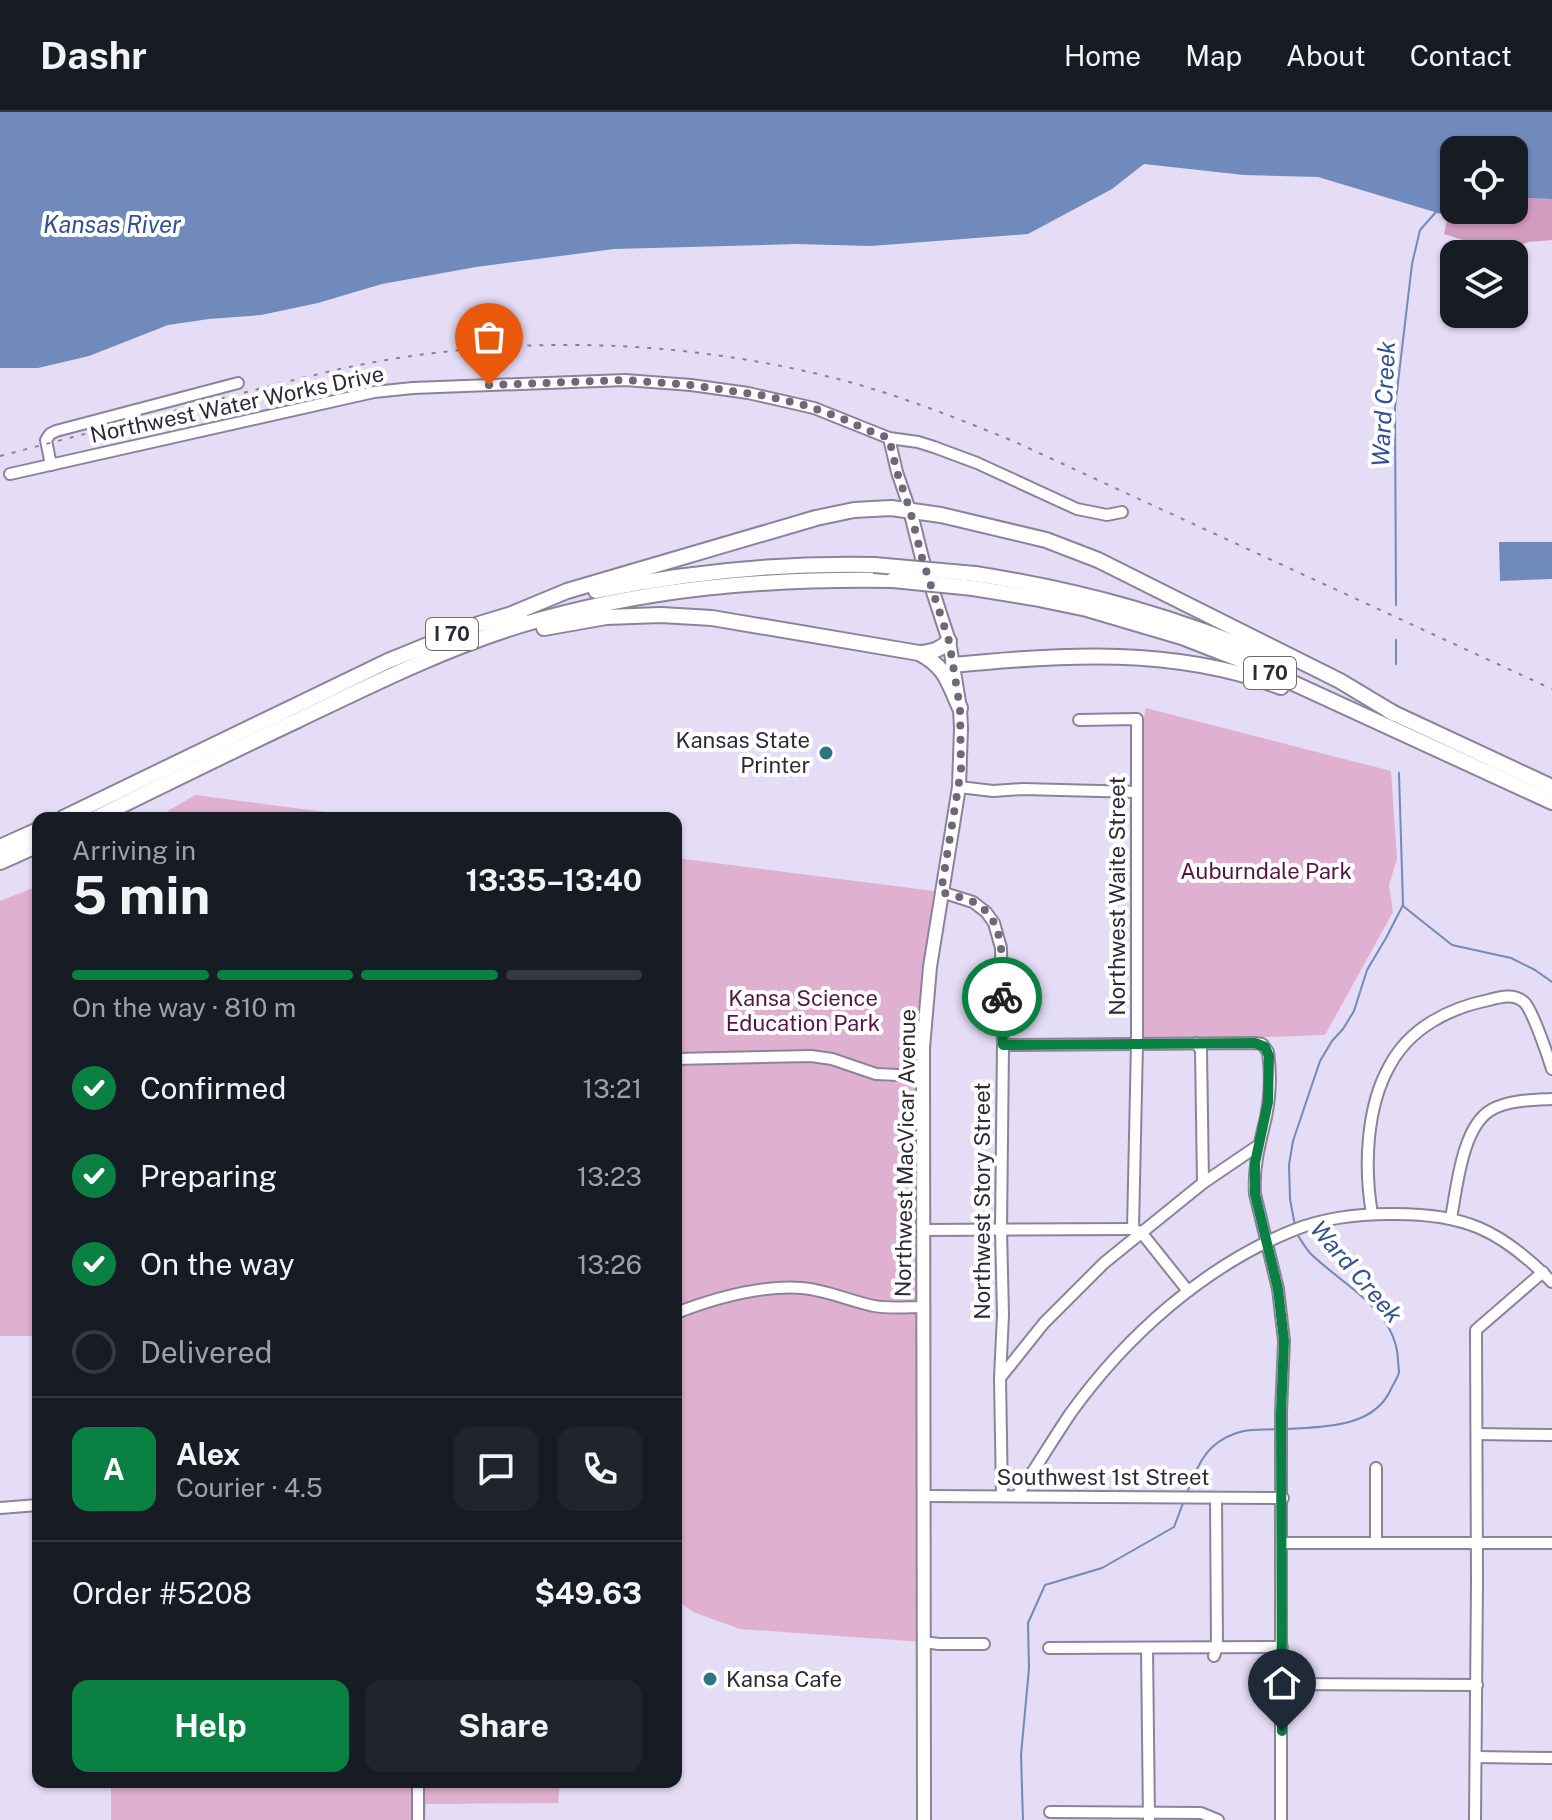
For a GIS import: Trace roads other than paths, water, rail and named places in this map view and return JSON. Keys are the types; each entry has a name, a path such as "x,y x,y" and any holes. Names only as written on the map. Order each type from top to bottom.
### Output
{"highway":[{"path":"514,613 567,591 816,518 883,507 910,510 1027,534 1098,560 1340,681 1395,714"},
{"name":"I 70","path":"75,812 388,661 514,613 597,591 708,572 799,565 874,565 974,581 1182,637 1254,665 1552,802"},
{"name":"I 70","path":"108,812 364,688 454,648 522,625 668,591 829,579 1036,584 1089,595 1185,623 1239,644 1552,787"},
{"path":"454,648 584,620 661,615 739,621 919,653 941,669 960,708"},
{"path":"919,653 936,651 949,641"},
{"path":"953,665 1096,655 1163,659 1248,676 1354,711"},
{"path":"0,847 32,833"},
{"path":"0,862 32,848"}],"main road":[{"name":"Northwest MacVicar Avenue","path":"910,510 949,641 960,708 962,743 959,787 930,967 922,1076 924,1820"}],"street":[{"name":"Northwest Water Works Drive","path":"10,474 374,392 598,381 665,382 766,396 814,408 889,438 918,442 977,463 1077,509 1107,515 1122,512"},
{"path":"51,465 46,440 56,431 238,383"},
{"name":"Northwest MacVicar Avenue","path":"889,438 910,510"},
{"name":"Northwest Waite Street","path":"1079,720 1137,719 1137,1230"},
{"path":"959,787 993,791 1137,792"},
{"name":"Northwest Story Street","path":"941,892 980,906 994,923 1001,948 1002,1496"},
{"path":"1372,1214 1370,1125 1380,1085 1394,1057 1410,1038 1439,1017 1470,1004 1513,997 1527,1005 1552,1069"},
{"path":"1196,1043 1201,1050 1203,1183"},
{"path":"1003,1045 1255,1043 1265,1047 1269,1056 1269,1092 1255,1163 1255,1194 1282,1313 1284,1341 1281,1412 1281,1820"},
{"path":"682,1059 811,1056 832,1059 876,1074 922,1076"},
{"path":"1451,1218 1469,1136 1477,1122 1492,1109 1503,1105 1552,1099"},
{"path":"1000,1378 1044,1323 1137,1230 1259,1145"},
{"path":"1017,1496 1071,1413 1142,1332 1188,1291 1279,1236 1315,1224 1372,1214 1423,1214 1451,1218 1501,1237 1552,1282"},
{"path":"923,1230 1137,1230"},
{"path":"1137,1230 1188,1291"},
{"path":"1475,1820 1477,1327 1543,1272"},
{"path":"682,1311 771,1288 818,1290 875,1306 923,1307"},
{"path":"1477,1434 1552,1435"},
{"path":"1376,1468 1376,1543"},
{"name":"Southwest 1st Street","path":"923,1496 1283,1498"},
{"path":"1216,1498 1216,1652"},
{"path":"0,1508 32,1505"},
{"path":"1282,1543 1552,1543"},
{"path":"923,1642 984,1644"},
{"path":"1049,1648 1216,1652 1282,1647"},
{"path":"1147,1648 1149,1817"},
{"path":"1282,1684 1477,1685"},
{"path":"1476,1757 1552,1758"},
{"path":"418,1788 418,1820"},
{"path":"1050,1812 1149,1817 1201,1813 1218,1820"}],"water":[{"name":"Kansas River","path":"0,112 1552,112 1552,199 1528,198 1528,136 1440,136 1440,214 1318,177 1244,175 1144,164 1112,189 1028,234 871,246 796,244 614,249 476,267 382,284 318,303 261,315 168,325 89,356 38,368 0,368"},
{"path":"1499,542 1552,542 1552,579 1500,581"}],"waterway":[{"name":"Ward Creek","path":"1396,605 1395,408 1412,264 1420,230 1436,212"},
{"name":"Ward Creek","path":"1396,640 1396,664"},
{"name":"Ward Creek","path":"1295,1226 1289,1165 1293,1141 1320,1061 1354,1011 1367,970 1403,905 1399,773"},
{"path":"1403,906 1452,945 1511,958 1552,982"},
{"name":"Ward Creek","path":"1287,1429 1331,1426 1360,1418 1383,1402 1399,1372 1395,1342 1378,1312 1310,1253 1296,1232"},
{"name":"Ward Creek","path":"1187,1493 1196,1471 1213,1446 1244,1431 1276,1429"},
{"name":"Ward Creek","path":"1023,1820 1021,1755 1029,1668 1028,1623 1045,1585 1102,1568 1174,1527 1183,1503"}],"railway":[{"path":"0,456 312,376 428,354 547,345 666,349 725,356 842,380 992,432 1552,689"}],"place":[{"name":"Kansas State Printer","path":"826,753"},
{"name":"Kansa Cafe","path":"710,1679"}],"park label":[{"name":"Auburndale Park","path":"1266,871"},
{"name":"Kansa Science Education Park","path":"803,1010"}]}
